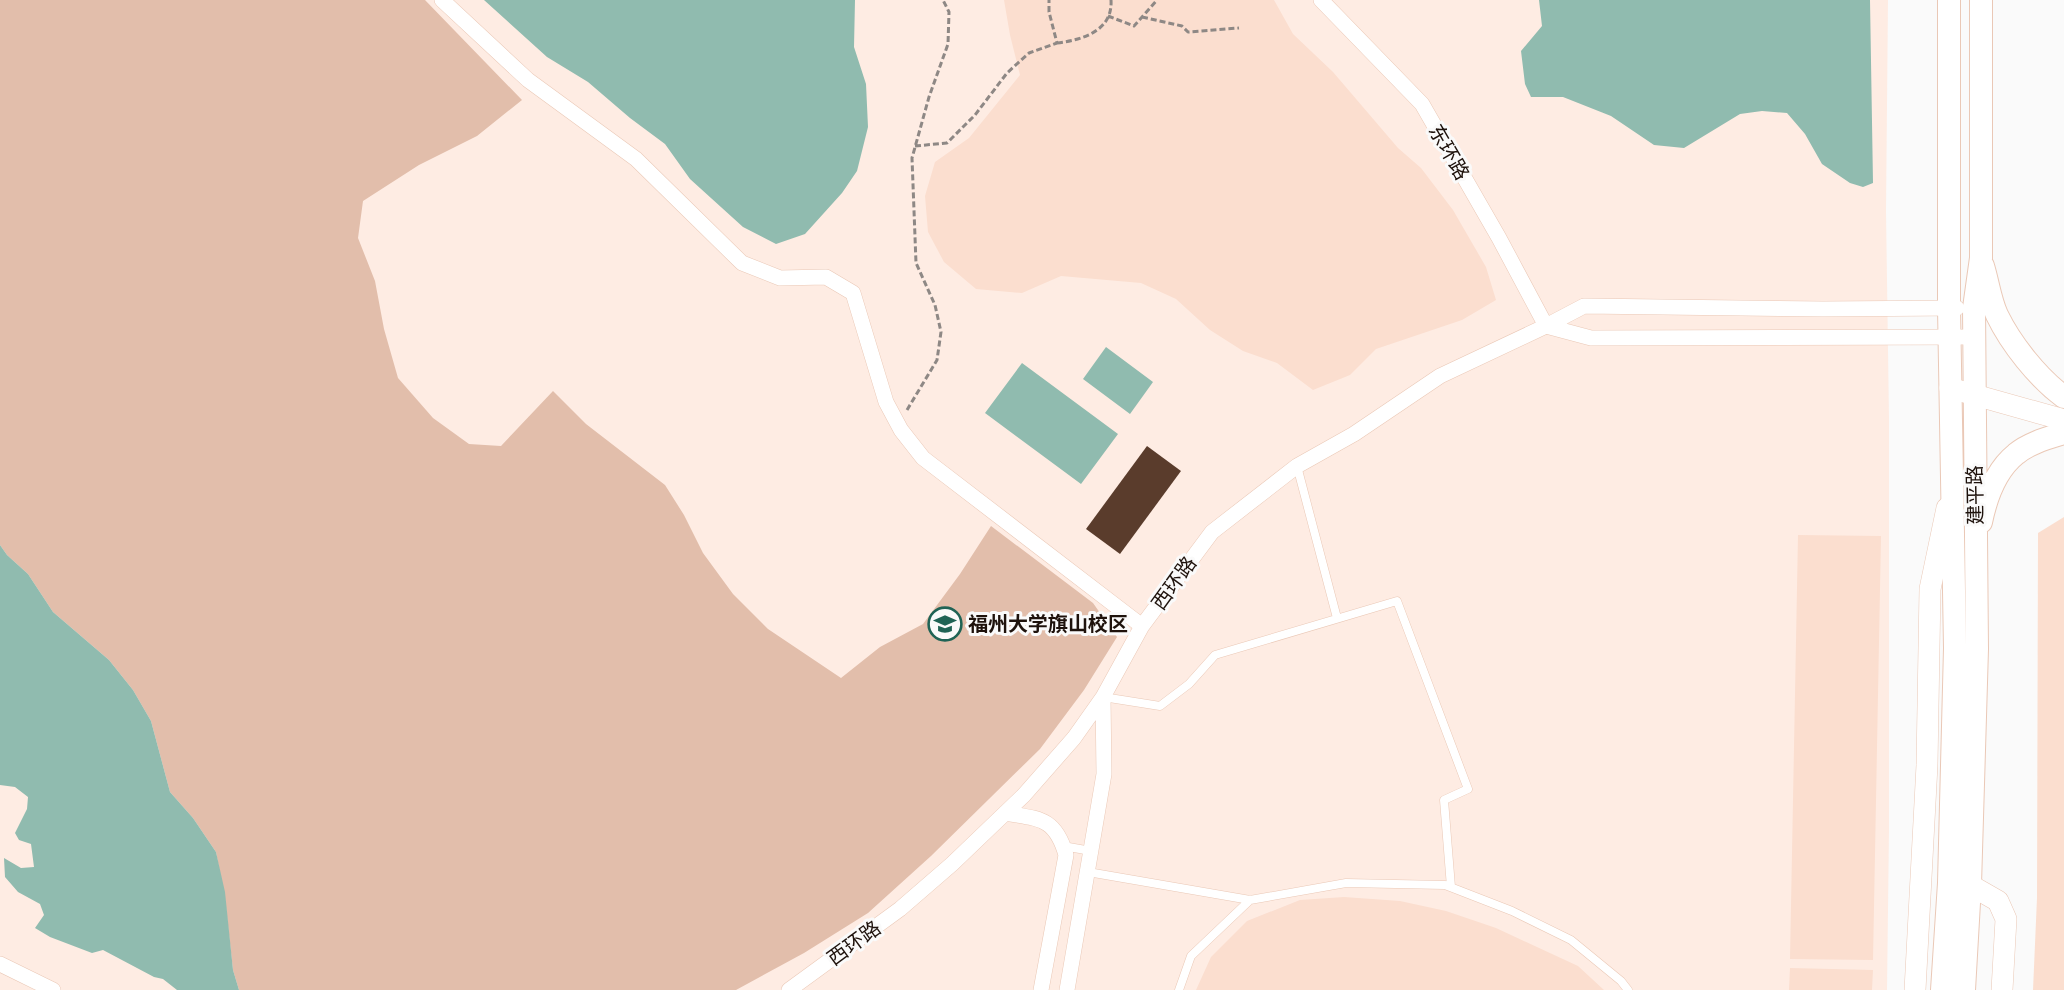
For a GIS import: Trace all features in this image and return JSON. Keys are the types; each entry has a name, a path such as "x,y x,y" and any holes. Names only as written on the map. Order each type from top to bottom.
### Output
{"main road":[{"name":"建平路","path":"1942,990 1949,883 1955,648 1949,308 1949,0"},
{"name":"建平路","path":"1964,990 1970,885 1977,649 1974,308 1981,258 1981,0"},
{"path":"1981,258 1997,315 2022,355 2050,387 2064,397"},
{"path":"1976,547 1985,503 1998,476 2016,454 2039,440 2064,433"}],"street":[{"path":"442,0 528,80 636,159 742,263 780,278 826,277 854,293 886,402 897,423 923,458 1142,626"},
{"name":"东环路","path":"1321,0 1422,104 1499,238 1546,326"},
{"name":"西环路","path":"789,990 900,909 952,864 1024,795 1074,738 1103,697 1142,626 1212,532 1297,466 1354,434 1440,376 1584,306 1974,308"},
{"path":"1546,326 1591,338 1974,337"},
{"path":"1950,388 2064,420"},
{"path":"1916,990 1927,765 1930,589 1952,487"},
{"path":"1067,990 1104,774 1103,697"},
{"path":"1005,813 1043,820 1060,837 1066,855 1041,990"},
{"path":"1970,885 1998,901 2006,919 2002,990"},
{"path":"0,964 53,990"}],"lane":[{"path":"1297,466 1337,618"},
{"path":"1103,697 1160,706 1189,684 1215,655 1397,601 1468,789 1444,800 1451,887"},
{"path":"1063,846 1092,851"},
{"path":"1088,872 1250,900 1346,883 1445,885 1512,911 1571,940 1621,981 1628,990"},
{"path":"1179,990 1191,956 1250,900"}],"path":[{"path":"897,423 914,400 937,360 941,332 935,305 916,263 912,158 929,98 948,44 949,12 943,0"},
{"path":"1049,0 1049,12 1057,43"},
{"path":"915,146 947,143 975,115 1007,73 1029,53 1057,43 1078,41 1103,27 1111,8 1111,0"},
{"path":"1108,16 1134,26 1157,0"},
{"path":"1142,17 1182,26 1188,32 1239,28"}],"shaded area":[{"name":"福州大学旗山校区","path":"0,0 1888,0 1886,211 1889,418 1889,830 1887,990 0,990"},
{"path":"0,0 425,0 522,100 477,136 419,165 363,201 358,238 375,281 384,329 398,378 433,418 469,444 501,446 553,391 586,424 665,485 684,515 703,553 733,594 768,629 841,678 880,647 923,624 960,574 991,526 1093,603 1117,637 1084,690 1040,749 931,856 868,913 804,953 736,990 239,990 233,970 225,899 216,852 193,818 170,792 151,721 133,690 109,660 53,612 28,574 7,555 0,545"},
{"path":"484,0 855,0 854,47 866,84 868,127 857,171 842,193 805,234 776,244 743,227 690,179 665,144 588,82 547,57"},
{"path":"1004,0 1274,0 1293,34 1333,72 1398,148 1421,168 1453,210 1486,267 1496,300 1462,320 1376,349 1350,375 1313,390 1277,363 1243,351 1210,330 1176,299 1141,283 1061,276 1022,293 976,289 944,262 928,232 925,196 935,162 969,138 1020,75"},
{"path":"1539,0 1870,0 1873,183 1863,187 1850,183 1822,164 1805,134 1787,113 1762,111 1740,114 1684,148 1654,145 1611,116 1563,97 1531,97 1525,84 1521,51 1542,26"},
{"path":"1106,347 1153,382 1130,414 1083,379"},
{"path":"1022,363 1118,434 1081,484 985,413"},
{"path":"2064,517 2064,990 2033,990 2037,898 2038,533"},
{"path":"1798,535 1881,536 1873,960 1790,959"},
{"path":"0,545 7,555 28,574 53,612 109,660 133,690 151,721 170,792 193,818 216,852 225,892 233,970 239,990 177,990 163,979 154,977 103,950 92,953 50,937 35,928 44,915 40,904 18,892 5,877 4,858 21,868 34,867 31,844 19,840 15,833 27,809 28,797 15,787 0,785"},
{"path":"1344,897 1400,901 1446,911 1496,928 1578,966 1604,990 1196,990 1211,957 1247,921 1300,900"},
{"path":"1790,968 1873,970 1872,990 1789,990"}],"building":[{"path":"1147,446 1181,471 1120,554 1086,529"}],"place":[{"name":"福州大学旗山校区","path":"945,624"}]}
